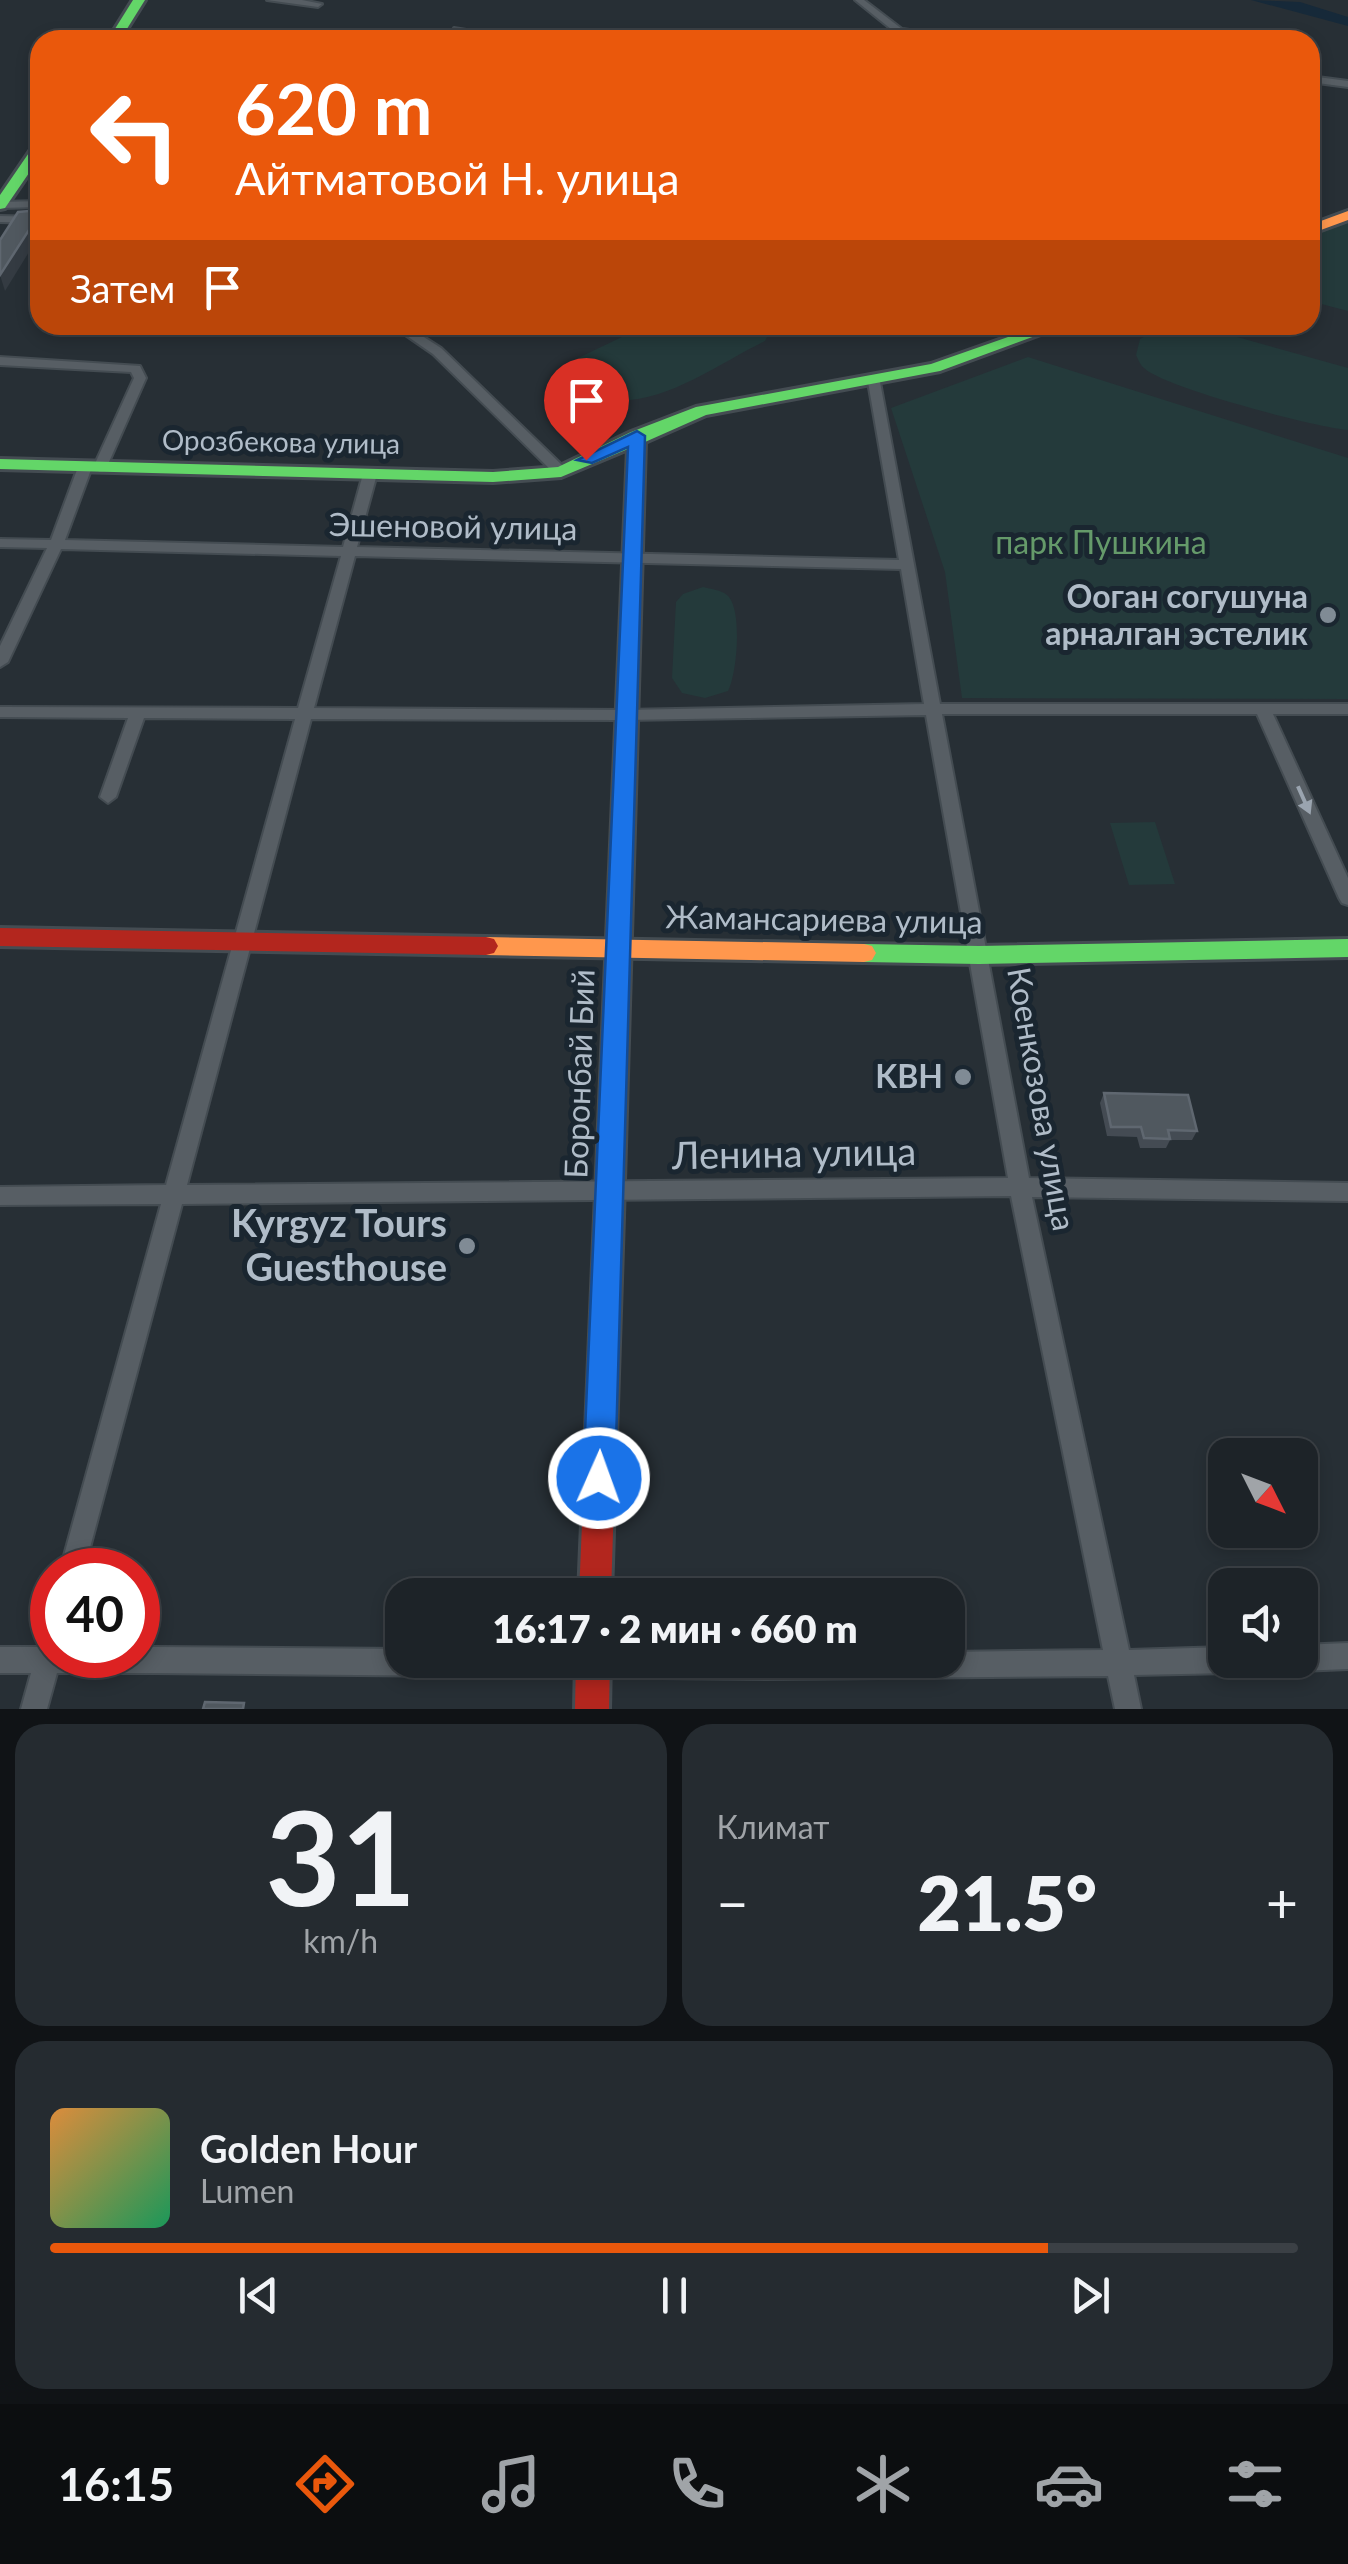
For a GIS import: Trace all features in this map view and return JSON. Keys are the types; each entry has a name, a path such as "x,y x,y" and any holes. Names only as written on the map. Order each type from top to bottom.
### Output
{"main road":[{"path":"120,30 139,0"},
{"path":"0,205 30,163"},
{"path":"1320,226 1348,215"},
{"path":"560,472 702,411 874,382 934,368 1028,335"},
{"name":"Боронбай Бий","path":"596,1578 637,436"},
{"name":"Орозбекова улица","path":"0,464 493,477 560,472"},
{"name":"Жамансариева улица","path":"0,937 980,955 1348,948"},
{"path":"592,1709 593,1678"}],"street":[{"path":"271,0 318,4"},
{"path":"860,0 892,30"},
{"path":"1320,80 1348,84"},
{"path":"0,205 30,204"},
{"path":"0,219 30,220"},
{"path":"412,335 437,351 560,472"},
{"path":"0,360 136,369 140,378 0,662"},
{"name":"Коенкозова улица","path":"874,382 904,565 935,709 1020,1187 1128,1709"},
{"path":"78,1548 370,474"},
{"name":"Эшеновой улица","path":"0,544 904,565"},
{"path":"0,712 625,715 935,709 1348,710"},
{"path":"108,797 139,711"},
{"path":"1263,711 1348,898"},
{"name":"Ленина улица","path":"0,1196 1020,1187 1348,1192"},
{"path":"160,1653 385,1658"},
{"path":"0,1660 30,1655"},
{"path":"1318,1657 1348,1656"},
{"path":"965,1663 1208,1661"},
{"path":"34,1709 43,1678"}],"green space":[{"path":"1348,222 1348,311 1320,304 1320,232"},
{"path":"626,335 768,335 765,341 693,380 642,398 616,400 591,395 567,381 568,368 576,359"},
{"path":"1148,335 1230,335 1348,368 1348,430 1209,396 1157,376 1140,364 1136,355 1140,339"},
{"name":"парк Пушкина","path":"1028,357 1348,458 1348,699 962,698 945,572 891,408"},
{"path":"703,587 727,595 737,627 736,657 728,691 705,698 682,693 672,678 676,602 683,594"},
{"path":"1155,822 1175,884 1129,885 1110,823"}],"building":[{"path":"30,211 30,228 0,275 0,240 18,212"},
{"path":"1104,1093 1188,1095 1197,1131 1168,1130 1170,1139 1144,1138 1141,1127 1111,1127"},
{"path":"205,1702 244,1703 243,1709 203,1709"}],"waterway":[{"path":"1258,0 1300,6 1348,22"}],"traffic: fast":[{"path":"120,30 139,0"},
{"path":"0,205 30,162"},
{"path":"0,464 493,477 561,472 702,411 934,368 1028,335"},
{"path":"609,1217 637,436"},
{"path":"864,953 979,955 1348,948"}],"traffic: slow":[{"path":"1320,226 1348,215"},
{"path":"486,946 864,953"}],"traffic: jam":[{"path":"0,937 486,946"},
{"path":"596,1578 609,1217"},
{"path":"592,1709 593,1678"}],"place":[{"name":"Ооган согушуна арналган эстелик","path":"1328,615"},
{"name":"KBH","path":"963,1077"},
{"name":"Kyrgyz Tours Guesthouse","path":"467,1246"}],"route":[{"path":"586,460 637,436 632,485 599,1478"}]}
